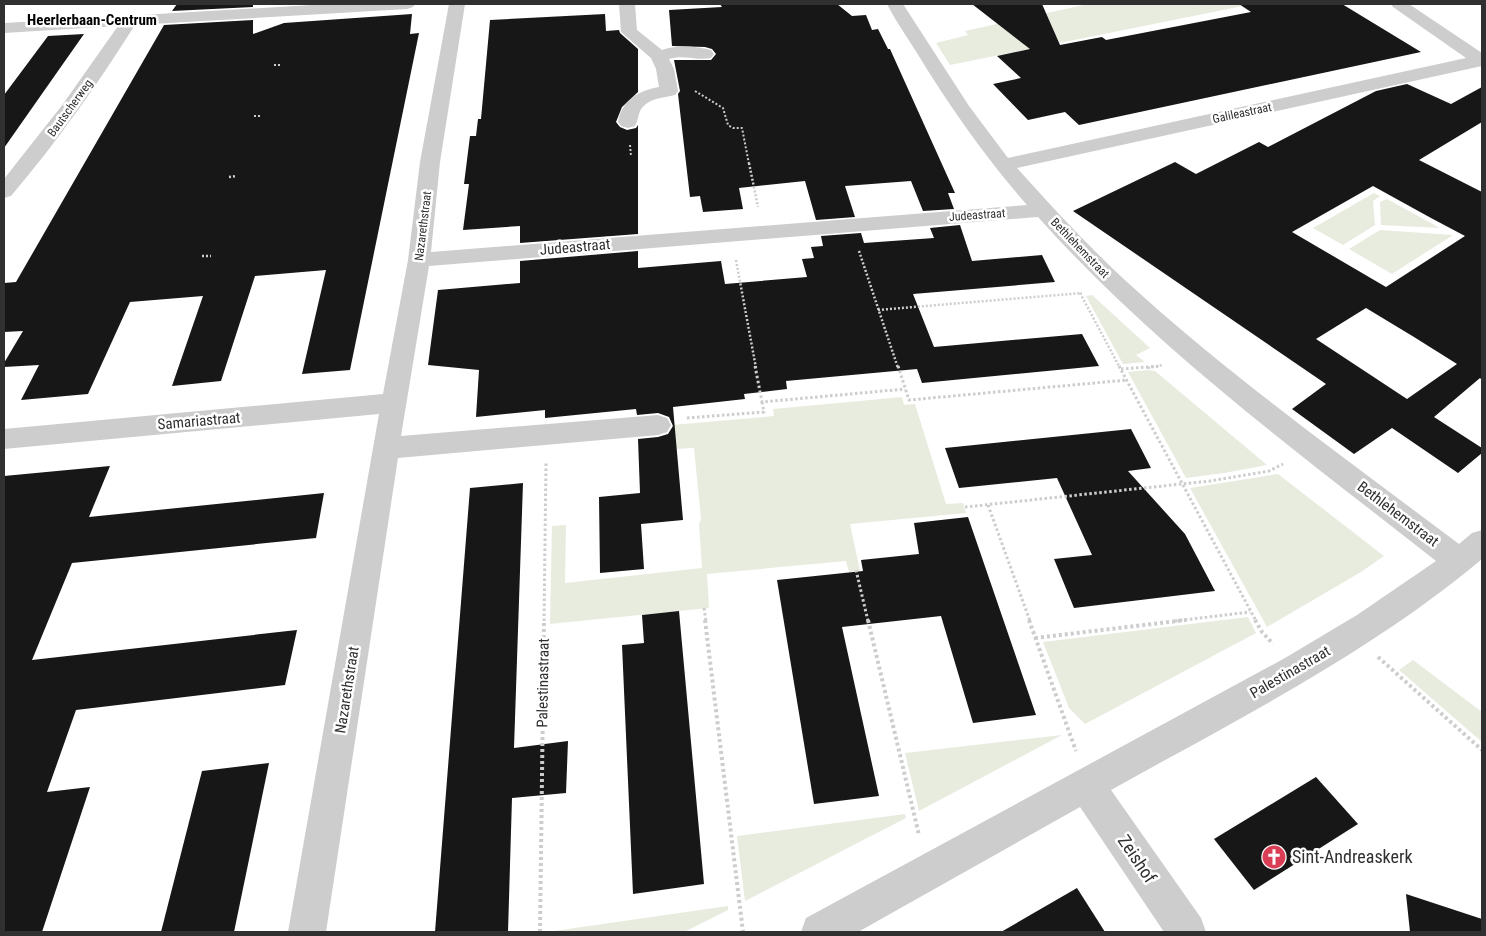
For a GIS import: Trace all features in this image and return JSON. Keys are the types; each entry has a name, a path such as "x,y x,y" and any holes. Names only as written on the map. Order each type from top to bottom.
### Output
{"street":[{"path":"4,28 329,6 407,4"},
{"name":"Nazarethstraat","path":"307,932 386,448 419,260 430,162 457,4"},
{"path":"627,4 629,32 659,56 665,68 669,91 649,94 633,104 630,109 628,122"},
{"name":"Bethlehemstraat","path":"894,4 955,97 1003,165 1086,255 1135,303 1312,449 1471,551"},
{"path":"1398,4 1482,60"},
{"path":"40,26 50,11"},
{"name":"Bautscherweg","path":"4,192 38,152 89,83 130,20"},
{"path":"659,56 676,51 705,54"},
{"name":"Galileastraat","path":"1003,165 1482,60"},
{"name":"Judeastraat","path":"419,260 1044,210"},
{"name":"Samariastraat","path":"4,439 395,403"},
{"path":"386,448 658,425"},
{"name":"Palestinastraat","path":"820,932 1296,669 1354,635 1471,551"},
{"name":"Zeishof","path":"1086,785 1187,932"}],"path":[{"path":"274,65 281,65"},
{"path":"669,91 697,92 724,110 728,126 742,128 764,232"},
{"path":"254,116 262,116"},
{"path":"229,177 236,176"},
{"path":"851,225 909,400 1128,380"},
{"path":"658,425 671,420 764,412 731,234"},
{"path":"202,256 212,256"},
{"path":"878,310 1080,293 1250,612 1035,638"},
{"path":"762,402 905,389"},
{"name":"Palestinastraat","path":"540,932 547,435"},
{"path":"965,507 1183,484 1269,471 1312,449"},
{"path":"988,505 1069,727 1086,785"},
{"path":"856,570 928,872"},
{"path":"704,608 743,932"},
{"path":"1354,635 1400,679 1482,750"}],"shaded area":[{"path":"1088,4 1253,4 950,65 936,43 968,35 965,31"},
{"path":"1374,193 1380,196 1373,201 1375,225 1343,245 1313,228"},
{"path":"1387,199 1440,228 1381,225 1380,202"},
{"path":"1380,230 1453,235 1392,274 1349,249"},
{"path":"1092,295 1150,348 1136,355 1145,362 1123,364 1086,296"},
{"path":"1155,371 1267,465 1186,478 1128,372"},
{"path":"902,397 904,405 915,404 946,504 963,503 966,513 850,524 860,571 849,572 846,561 707,574 709,608 550,624 552,526 566,525 565,583 702,568 699,524 701,519 694,448 674,449 672,425 774,416 773,409"},
{"path":"1278,474 1384,556 1361,572 1267,627 1190,488"},
{"path":"1248,617 1256,633 1085,724 1069,708 1043,642"},
{"path":"1413,660 1482,712 1482,742 1399,670"},
{"path":"1062,735 919,811 905,753"},
{"path":"905,814 906,818 745,901 737,836"},
{"path":"728,906 728,910 684,932 547,932"}],"building":[{"path":"177,4 253,4 253,7 172,11"},
{"path":"720,4 837,4 852,16 866,15 872,30 878,29 888,49 890,49 955,193 948,193 954,209 923,211 911,181 845,186 855,217 816,220 805,181 739,188 743,209 703,212 700,196 690,197 678,94 680,91 674,60 711,60 716,54 712,49 705,47 672,46 669,10 722,7"},
{"path":"972,4 1042,4 1060,45 1102,37 1106,40 1251,12 1239,4 1342,4 1421,52 1079,125 1065,112 1028,120 993,84 1021,78 997,56 1030,49"},
{"path":"412,14 410,34 419,33 350,370 302,374 326,270 255,276 221,381 172,386 203,296 130,302 88,394 21,400 39,365 4,367 4,363 23,331 4,332 4,283 16,282 164,25 253,20 253,34 284,23"},
{"path":"605,14 606,31 619,30 638,49 638,92 622,107 616,122 620,127 627,130 636,128 638,125 638,234 520,243 520,226 463,230 469,184 464,184 470,136 476,136 478,119 481,119 490,20"},
{"path":"84,34 4,148 4,95 48,36"},
{"path":"1407,84 1451,104 1482,87 1482,122 1419,160 1482,192 1482,380 1480,378 1434,417 1482,448 1482,453 1458,473 1392,428 1354,454 1292,409 1326,384 1073,211 1175,162 1196,174 1259,142 1268,147 1376,91","holes":["1373,186 1431,218 1465,236 1386,287 1292,232","1366,308 1414,337 1457,364 1407,399 1316,339"]},
{"path":"960,225 972,261 1042,255 1055,282 913,294 934,347 1082,334 1099,366 922,383 917,369 786,381 787,389 744,394 745,399 673,407 683,520 641,524 644,569 600,573 599,497 640,493 638,439 668,434 673,426 669,417 658,413 637,415 636,409 545,418 545,410 476,417 479,370 428,365 438,290 520,283 520,261 638,251 638,268 721,261 725,284 807,277 802,259 814,258 811,247 823,246 821,236 861,233 864,243 934,238 930,228"},
{"path":"1131,429 1151,468 1128,471 1185,534 1215,591 1074,608 1054,559 1092,555 1057,478 959,488 945,448"},
{"path":"110,466 89,517 324,493 316,538 72,563 32,660 297,630 285,685 76,710 47,792 90,787 42,932 4,932 4,476"},
{"path":"523,483 514,748 568,741 566,793 512,798 508,932 435,932 470,488"},
{"path":"968,517 1036,715 973,723 941,616 842,627 879,796 814,804 777,580 863,571 861,560 919,554 914,523"},
{"path":"679,611 704,884 633,894 622,645 644,643 642,615"},
{"path":"269,763 234,932 161,932 202,771"},
{"name":"Sint-Andreaskerk","path":"1316,777 1358,824 1254,890 1214,839"},
{"path":"1077,888 1105,932 1001,932"},
{"name":"Sint-Andreaskerk","path":"1406,894 1482,919 1482,932 1410,932"}],"place":[{"name":"Sint-Andreaskerk","path":"1274,857"}],"district":[{"name":"Heerlerbaan-Centrum","path":"92,20"}]}
